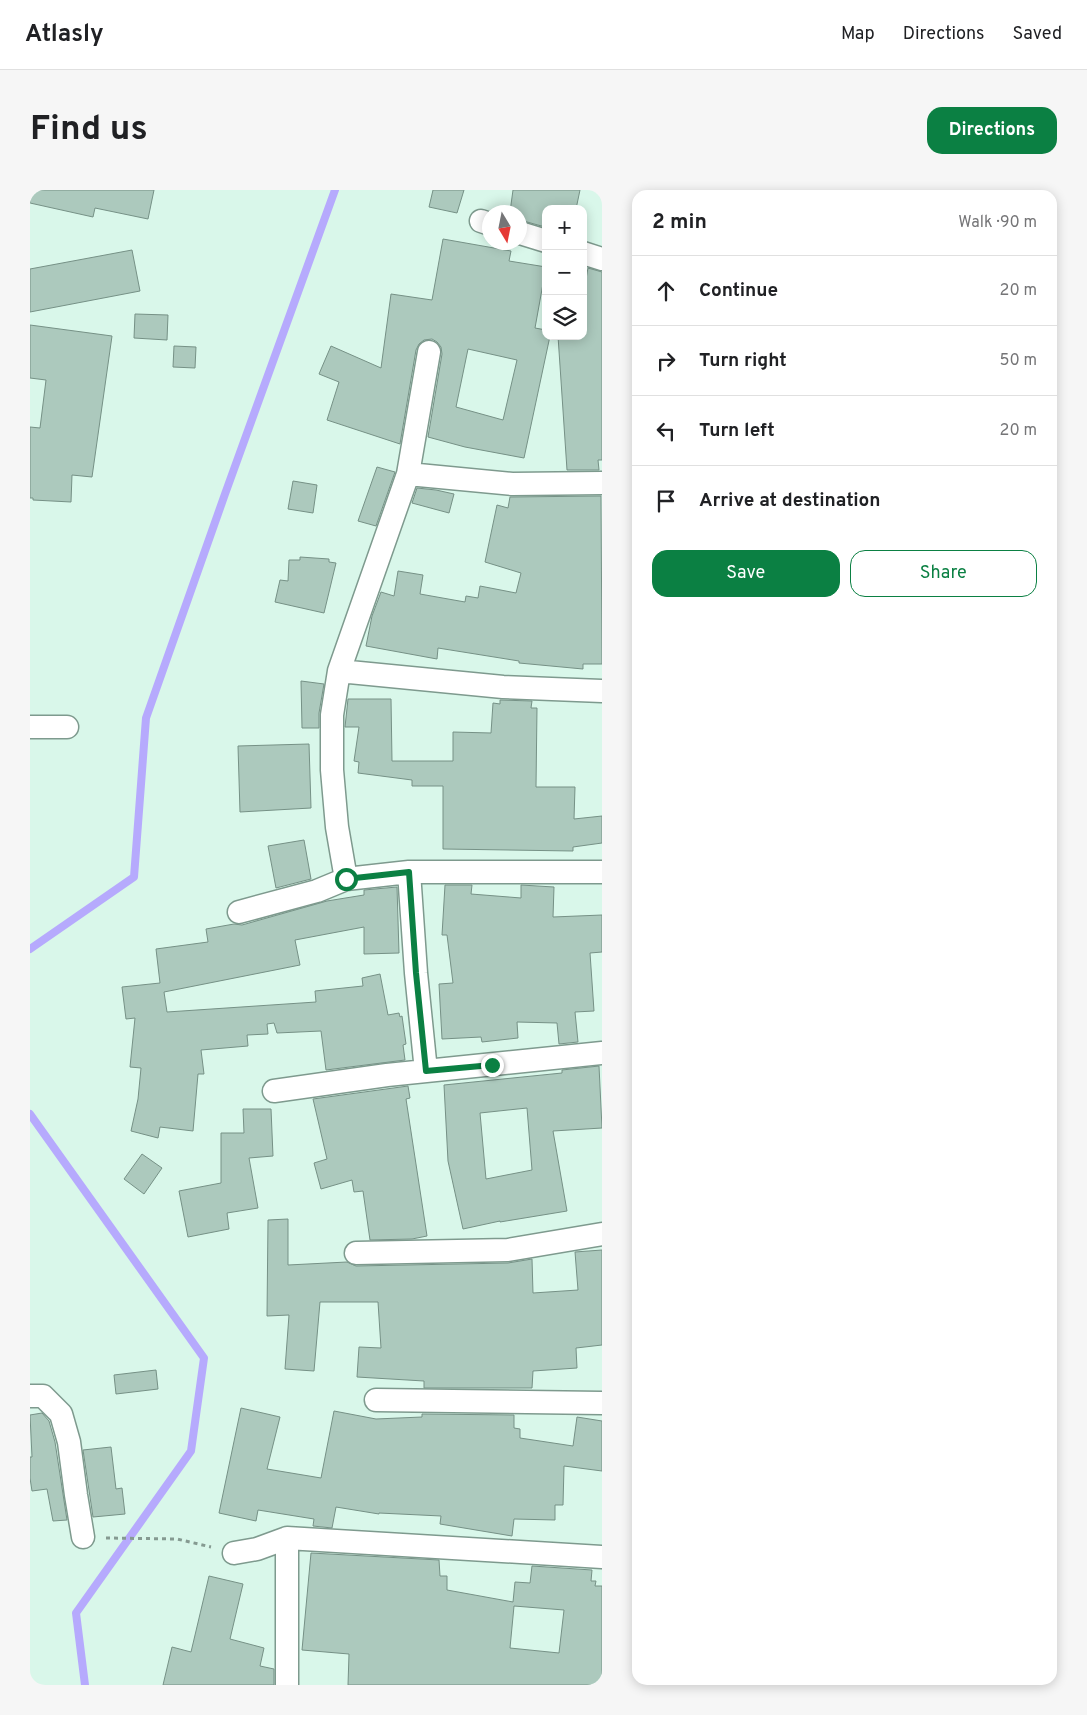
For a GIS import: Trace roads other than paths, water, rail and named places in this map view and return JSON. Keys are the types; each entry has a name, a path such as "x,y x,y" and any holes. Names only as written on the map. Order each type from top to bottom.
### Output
{"street":[{"path":"527,235 542,240"},
{"path":"587,254 602,259"},
{"path":"346,879 337,826 332,770 332,715 339,671 408,474 430,352"},
{"path":"408,474 512,484 602,483"},
{"path":"339,671 503,687 602,691"},
{"path":"30,727 67,727"},
{"path":"409,872 416,973 426,1071"},
{"path":"239,912 317,891 346,879 409,872 602,872"},
{"path":"274,1091 387,1075 602,1053"},
{"path":"356,1253 508,1250 602,1234"},
{"path":"30,1396 43,1396 61,1414 69,1442 83,1538"},
{"path":"376,1400 602,1403"},
{"path":"286,1538 287,1685"},
{"path":"234,1553 257,1549 286,1538 602,1557"}],"waterway":[{"path":"30,949 134,877 146,718 335,190"},
{"path":"30,1114 204,1358 191,1451 76,1613 85,1685"}]}
